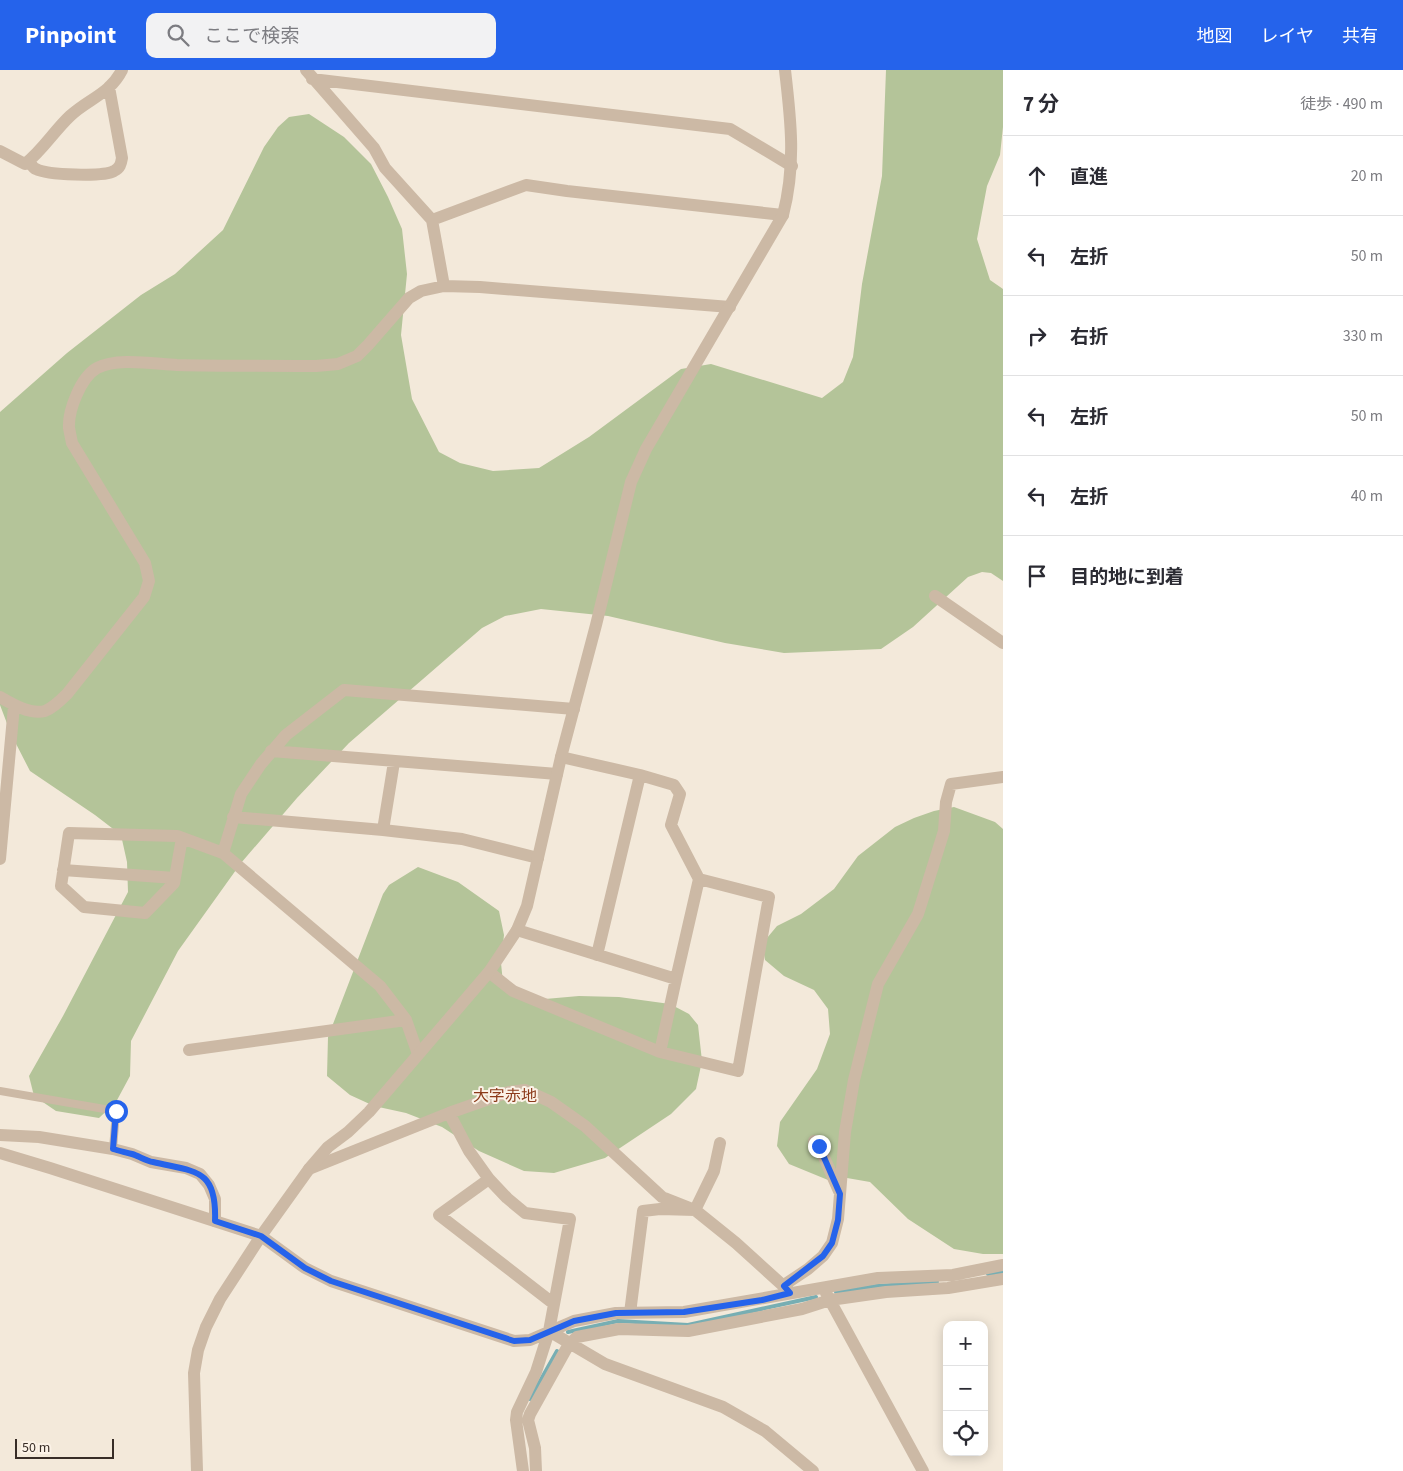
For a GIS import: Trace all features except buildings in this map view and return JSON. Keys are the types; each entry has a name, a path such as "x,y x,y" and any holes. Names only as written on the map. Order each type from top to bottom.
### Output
{"street":[{"path":"0,151 25,164 72,114 106,92 122,70"},
{"path":"197,1471 194,1373 198,1350 206,1327 220,1299 261,1236 309,1169 328,1147 348,1132 369,1112 490,972 517,930 527,906 561,757 631,482 646,449 782,215 788,195 792,166 791,121 785,70"},
{"path":"309,74 730,129 792,166"},
{"path":"309,74 374,148 385,168 432,220 444,286"},
{"path":"29,161 38,170 64,174 104,175 114,171 120,165 122,158 109,87"},
{"path":"432,220 526,185 782,215"},
{"path":"0,697 14,706 28,710 44,711 67,694 144,596 149,580 145,563 72,443 69,427 71,408 83,382 96,368 107,364 126,363 296,366 338,364 357,356 409,298 421,291 444,286 480,287 730,307"},
{"path":"935,596 1003,643"},
{"path":"223,853 241,794 271,751 286,736 344,690 574,709"},
{"path":"0,859 14,706"},
{"path":"271,751 557,774"},
{"path":"561,757 640,775 674,786 680,794 672,825 699,879 660,1052"},
{"path":"383,830 394,762"},
{"path":"597,955 640,775"},
{"path":"0,1153 261,1236 305,1268 331,1281 514,1341 530,1340 574,1321 616,1313 684,1312 762,1300 787,1289 823,1256 832,1243 838,1220 845,1132 854,1080 878,984 918,914 944,831 946,802 951,784 1003,777"},
{"path":"233,817 462,839 538,858"},
{"path":"182,838 174,883 145,913 84,907 61,886 69,833 177,836 223,853 380,986 406,1020 418,1054"},
{"path":"63,870 175,878"},
{"path":"490,972 513,991 660,1052 738,1071 768,897 699,879"},
{"path":"517,930 676,979"},
{"path":"189,1050 406,1020"},
{"path":"309,1169 449,1113 509,1092 525,1090 551,1102 585,1126 662,1198 695,1210 736,1243 787,1289 827,1294 886,1292 948,1288 1003,1279"},
{"path":"449,1113 469,1151 489,1179 507,1198 525,1213 570,1219 549,1331 536,1372 517,1412 516,1420 522,1471"},
{"path":"0,1135 39,1138 113,1149 151,1162 186,1168 200,1174 209,1185 215,1199 215,1221"},
{"path":"814,1141 819,1146 840,1194"},
{"path":"695,1210 714,1171 720,1143"},
{"path":"489,1179 439,1215 554,1304"},
{"path":"630,1313 643,1211 660,1208 695,1210"},
{"path":"536,1471 535,1448 528,1420 569,1344 577,1337 619,1329 688,1332 802,1309 827,1294 878,1278 953,1275 1003,1265"},
{"path":"827,1294 923,1471"},
{"path":"549,1331 605,1364 723,1407 765,1431 813,1471"}],"lane":[{"path":"0,1092 116,1111 113,1149"}],"green space":[{"path":"886,70 1003,70 1003,127 1000,155 987,186 977,239 990,280 1003,289 1003,581 991,573 982,572 968,577 913,627 881,649 784,653 725,643 608,616 541,609 505,616 482,628 349,743 297,798 241,863 178,951 131,1041 130,1076 116,1102 99,1118 56,1111 34,1096 29,1076 63,1016 128,892 127,862 121,835 30,771 11,734 0,705 0,412 67,353 141,295 175,274 223,230 264,147 278,127 289,117 309,114 344,137 371,164 402,229 407,274 401,335 412,399 439,452 460,463 493,471 539,468 589,437 681,369 711,364 822,398 843,382 853,357 862,284 882,176"},
{"path":"954,807 995,822 1003,829 1003,1254 983,1254 954,1249 908,1219 870,1182 847,1178 828,1180 789,1164 777,1146 780,1122 817,1069 830,1034 828,1009 814,990 784,976 765,960 762,944 777,926 801,914 834,889 858,856 895,827 934,811"},
{"path":"418,867 458,882 499,911 504,935 501,963 503,983 545,999 579,996 619,997 670,1004 689,1014 698,1025 702,1061 696,1089 671,1114 605,1158 554,1173 524,1171 479,1151 442,1127 406,1113 374,1106 350,1095 327,1076 328,1037 383,894 389,885"}],"waterway":[{"path":"988,1274 1003,1272"},
{"path":"836,1292 876,1286 937,1282"},
{"path":"568,1332 618,1321 688,1325 816,1297"},
{"path":"530,1399 557,1351"}],"district":[{"name":"大字赤地","path":"505,1095"}],"route":[{"path":"116,1111 113,1149 151,1162 186,1168 200,1174 209,1185 215,1199 215,1221 261,1236 305,1268 331,1281 514,1341 530,1340 574,1321 616,1313 684,1312 762,1300 790,1293 784,1286 823,1256 832,1243 838,1220 840,1194 819,1146"}]}
